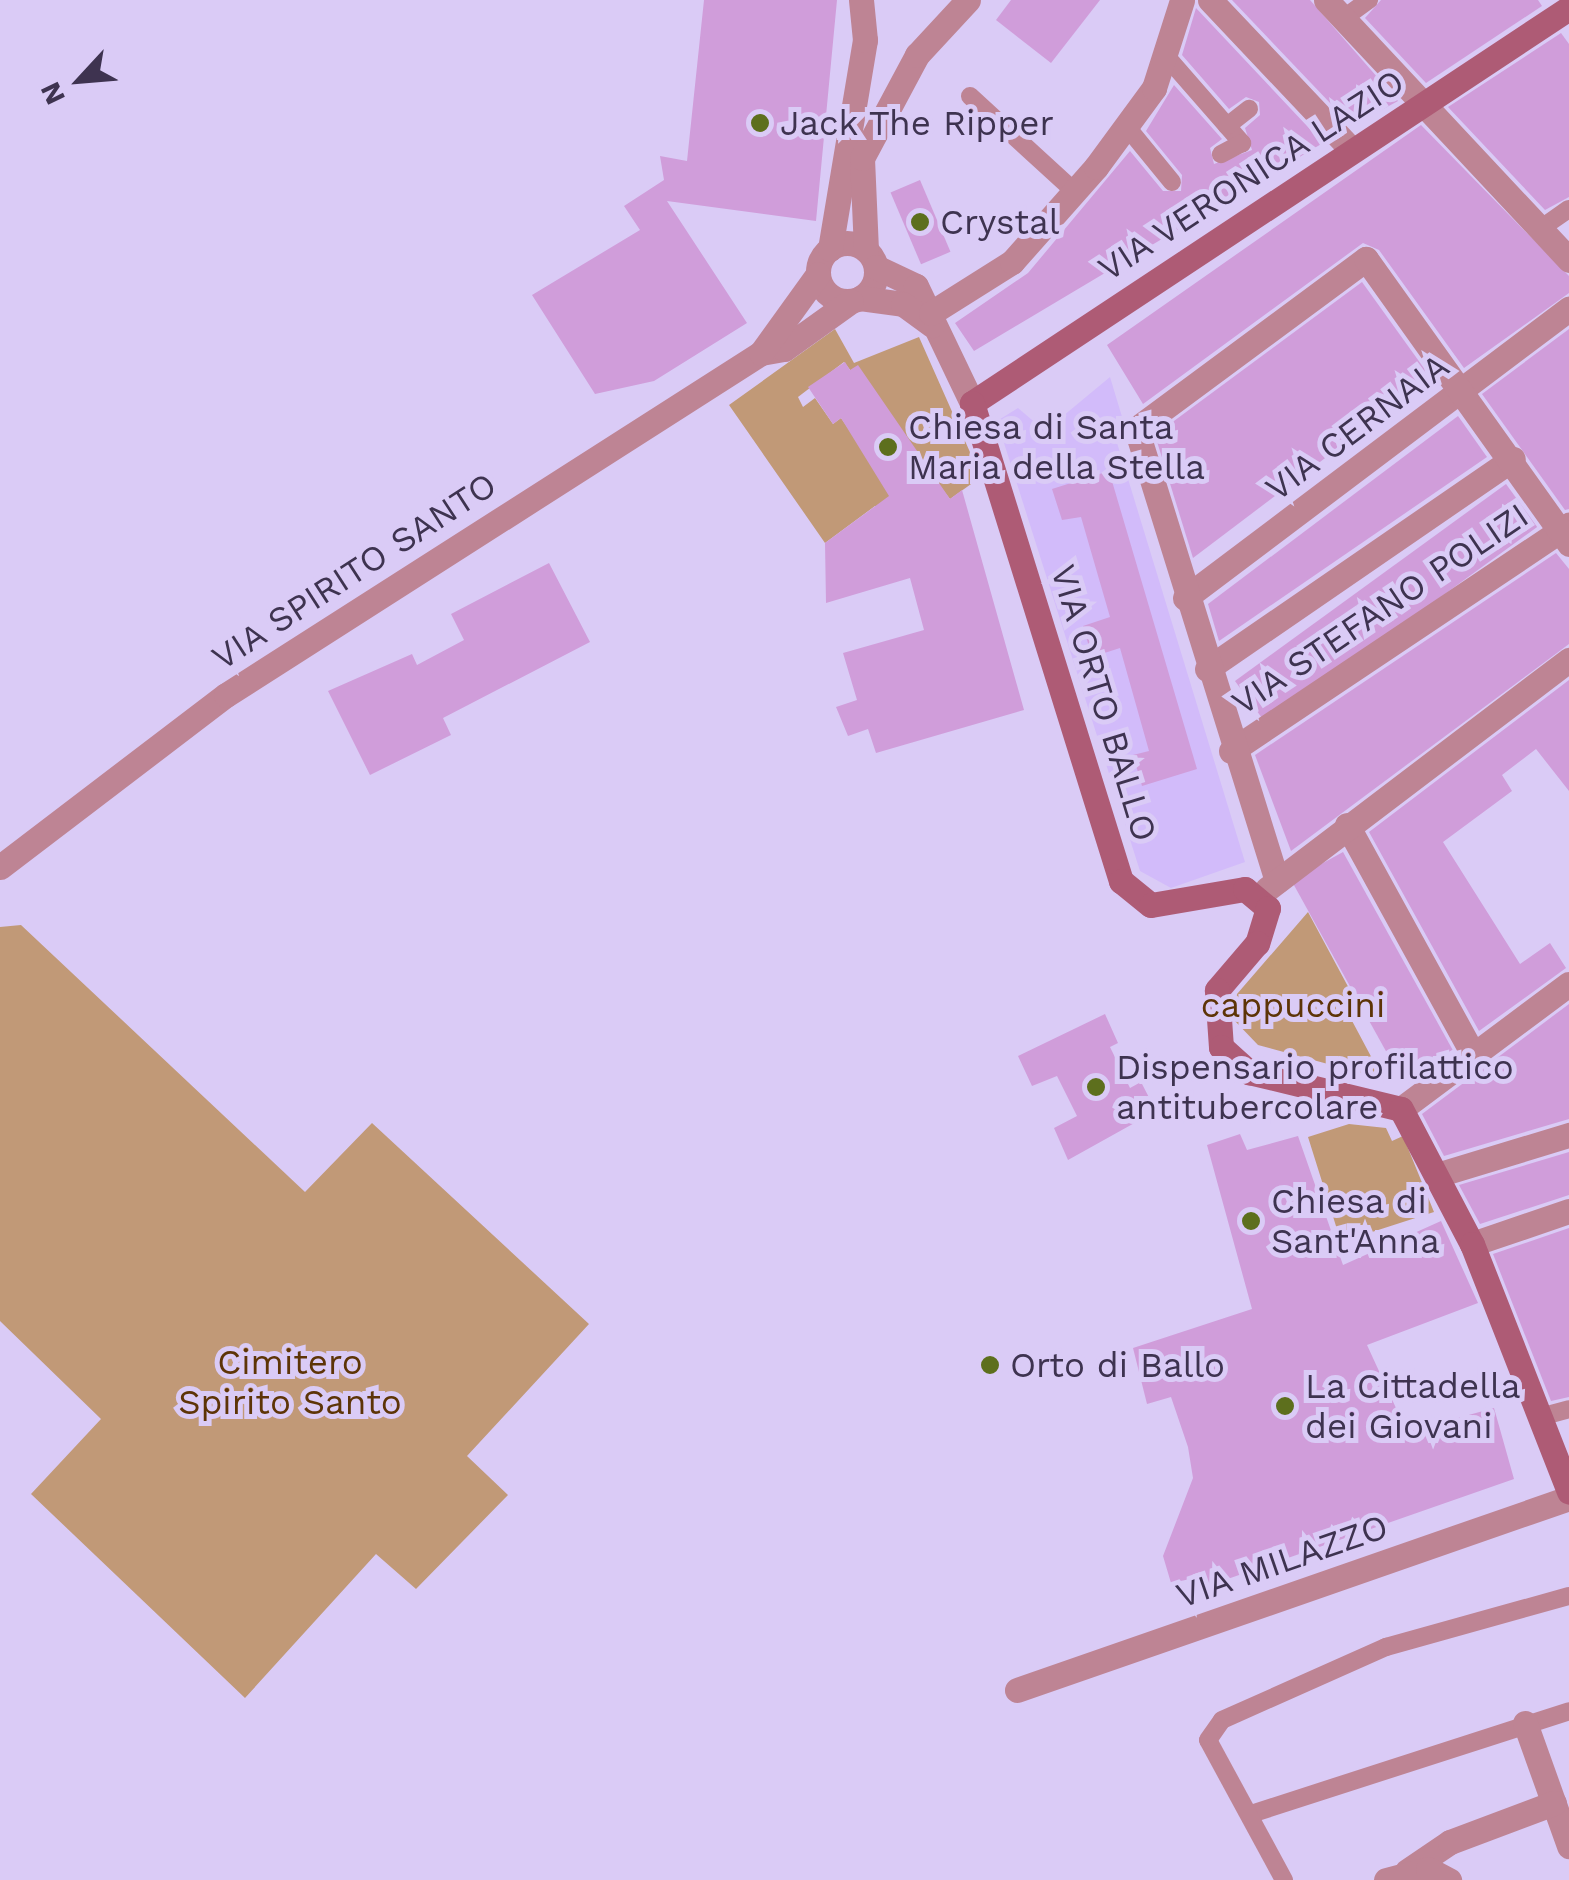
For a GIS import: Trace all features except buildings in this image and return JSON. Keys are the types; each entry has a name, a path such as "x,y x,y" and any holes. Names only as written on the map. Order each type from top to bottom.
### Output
{"street":[{"path":"761,353 818,274 830,249 865,40 861,0"},
{"path":"761,353 784,349 856,300 871,258 862,158 917,56 968,0"},
{"path":"936,323 1012,262 1128,128 1166,56 1182,0"},
{"path":"1210,0 1352,150"},
{"path":"1335,9 1569,260"},
{"name":"VIA VERONICA LAZIO","path":"972,403 1352,150 1565,18"},
{"path":"830,249 848,243 908,279 936,323 972,403"},
{"path":"1567,533 1366,258 1136,428 1268,888 1268,908 1257,943 1217,990 1221,1047 1249,1072 1400,1109 1472,1244 1569,1495"},
{"path":"818,274 833,297 903,304 936,323"},
{"name":"VIA CERNAIA","path":"1185,598 1463,393 1569,309"},
{"name":"VIA SPIRITO SANTO","path":"0,867 226,696 761,353"},
{"name":"VIA ORTO BALLO","path":"972,403 1122,881 1151,905 1231,890 1268,888"},
{"path":"1207,668 1513,458"},
{"name":"VIA STEFANO POLIZI","path":"1231,752 1567,533"},
{"path":"1268,888 1569,660"},
{"path":"1347,825 1473,1054"},
{"path":"1400,1109 1569,984"},
{"path":"1437,1175 1569,1135"},
{"path":"1472,1244 1569,1211"},
{"name":"VIA MILAZZO","path":"1017,1690 1569,1495"},
{"path":"1525,1723 1569,1846"},
{"path":"1396,1876 1450,1842 1554,1803"},
{"path":"1396,1876 1428,1869 1448,1880"}],"lane":[{"path":"1335,9 1368,0"},
{"path":"1166,56 1242,143 1221,154"},
{"path":"970,96 1074,192"},
{"path":"1227,126 1249,109"},
{"path":"1128,128 1172,182"},
{"path":"1540,229 1569,210"},
{"path":"1540,1418 1569,1409"},
{"path":"1284,1880 1252,1814 1208,1740 1222,1720 1386,1647 1569,1596"},
{"path":"1252,1814 1569,1711"}],"shaded area":[{"path":"1110,377 1123,420 1114,433 1245,862 1171,888 1140,871 997,421 1018,408 1045,431"}],"green space":[{"path":"835,329 854,363 919,337 981,477 950,499 844,362 798,397 803,407 815,398 833,424 841,418 914,524 875,506 825,543 729,405"},
{"name":"cappuccini","path":"1308,912 1352,994 1342,1002 1383,1079 1258,1045 1234,1020 1237,994"},
{"name":"Cimitero Spirito Santo","path":"21,925 305,1192 372,1123 589,1324 467,1456 508,1495 416,1589 376,1554 245,1698 31,1494 101,1419 0,1321 0,927"},
{"path":"1349,1124 1386,1128 1392,1141 1403,1136 1434,1212 1341,1242 1308,1137"}],"place":[{"name":"Jack The Ripper","path":"760,123"},
{"name":"Crystal","path":"920,222"},
{"name":"Chiesa di Santa Maria della Stella","path":"888,447"},
{"name":"Dispensario profilattico antitubercolare","path":"1096,1087"},
{"name":"Chiesa di Sant'Anna","path":"1251,1221"},
{"name":"Orto di Ballo","path":"990,1365"},
{"name":"La Cittadella dei Giovani","path":"1285,1406"}]}
